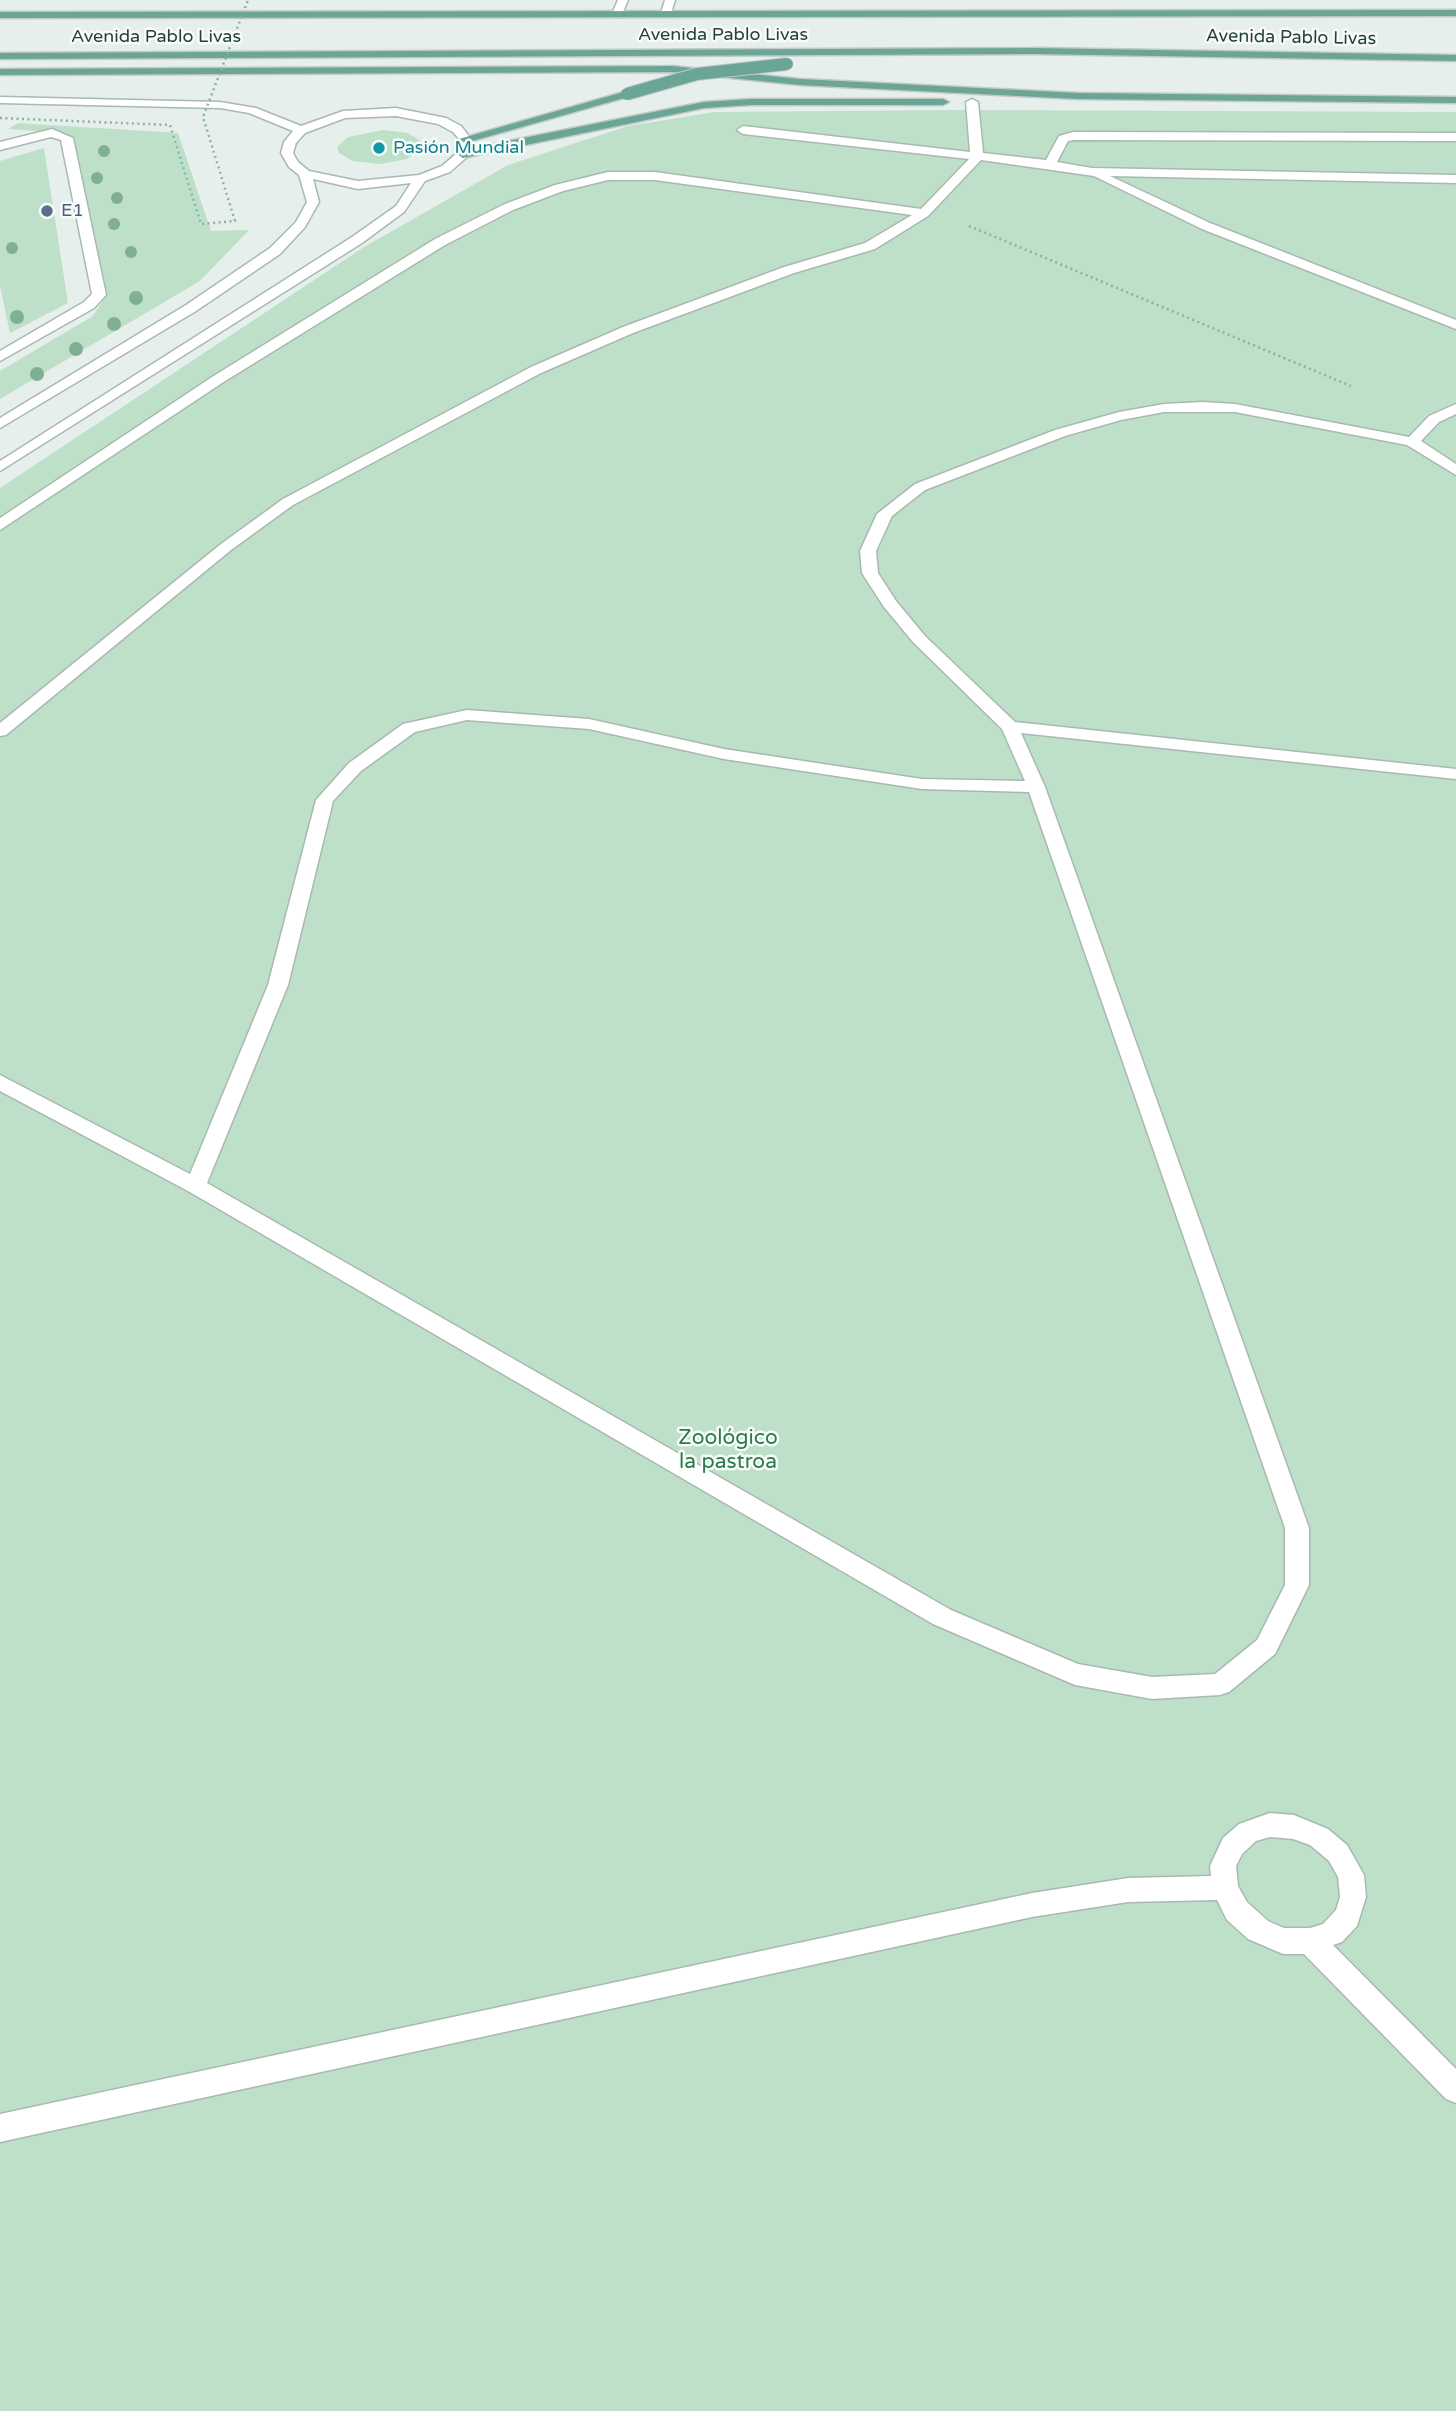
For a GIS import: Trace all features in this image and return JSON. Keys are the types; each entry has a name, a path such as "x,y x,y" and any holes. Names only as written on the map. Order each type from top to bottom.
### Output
{"main road":[{"path":"1389,13 1456,1"},
{"name":"Avenida Pablo Livas","path":"0,15 1456,13"},
{"name":"Avenida Pablo Livas","path":"0,55 1035,51 1451,58"},
{"path":"465,139 697,74 786,64 925,60 1035,51"},
{"path":"0,72 673,69 800,82 1078,96 1456,100"},
{"path":"463,154 704,105 751,102 972,102 1078,96"}],"street":[{"path":"617,13 623,0"},
{"path":"666,13 670,0"},
{"path":"0,100 219,105 253,110 301,130"},
{"path":"0,731 226,547 288,502 536,370 628,330 764,279 870,246 924,213 977,157 972,102"},
{"path":"396,112 442,121 457,129 465,139 463,154 446,169 421,178 390,184 358,185 305,174 293,164 287,153 290,142 301,130 343,116 396,112"},
{"path":"743,130 1050,164 1092,172 1456,180"},
{"path":"0,146 52,133 66,138 99,289 96,299 89,305 0,357"},
{"path":"1050,164 1063,139 1073,136 1456,137"},
{"path":"1092,172 1206,226 1456,325"},
{"path":"0,424 191,308 275,251 301,224 313,202 305,174"},
{"path":"0,525 217,380 440,242 509,207 559,188 608,176 655,176 924,213"},
{"path":"0,467 357,240 400,209 421,178"},
{"path":"0,1082 195,1186 942,1617 1075,1674 1152,1688 1220,1684 1266,1647 1297,1585 1297,1528 1036,787 1010,727 919,639 890,604 870,573 867,551 885,514 899,501 944,475 1060,433 1119,416 1164,408 1235,408 1412,442 1456,471"},
{"path":"1412,442 1434,419 1456,408"},
{"path":"195,1186 278,985 325,800 355,767 409,728 467,715 589,723 724,754 922,784 1036,787"},
{"path":"1010,727 1456,774"},
{"path":"1270,1825 1294,1827 1319,1838 1338,1853 1351,1875 1353,1897 1347,1917 1332,1933 1310,1941 1283,1941 1258,1930 1237,1911 1225,1888 1223,1866 1232,1846 1248,1832 1270,1825"},
{"path":"0,2128 1032,1905 1128,1890 1225,1888"},
{"path":"1310,1941 1456,2089"}],"path":[{"path":"0,118 170,125 201,224 235,221 203,117 248,0"},
{"path":"924,213 982,230 1354,388"}],"green space":[{"name":"Zoológico la pastroa","path":"715,112 1456,112 1456,2411 0,2411 0,488 364,247 508,165 628,126"},
{"path":"18,123 178,133 211,231 249,230 200,281 0,399 0,371 93,316 104,299 82,191 64,133 8,129"},
{"path":"383,130 408,133 422,142 421,149 407,159 380,164 353,161 339,153 337,147 348,137"},
{"path":"44,148 68,303 10,333 0,286 0,161"}],"place":[{"name":"Pasión Mundial","path":"379,148"},
{"name":"E1","path":"47,211"}]}
